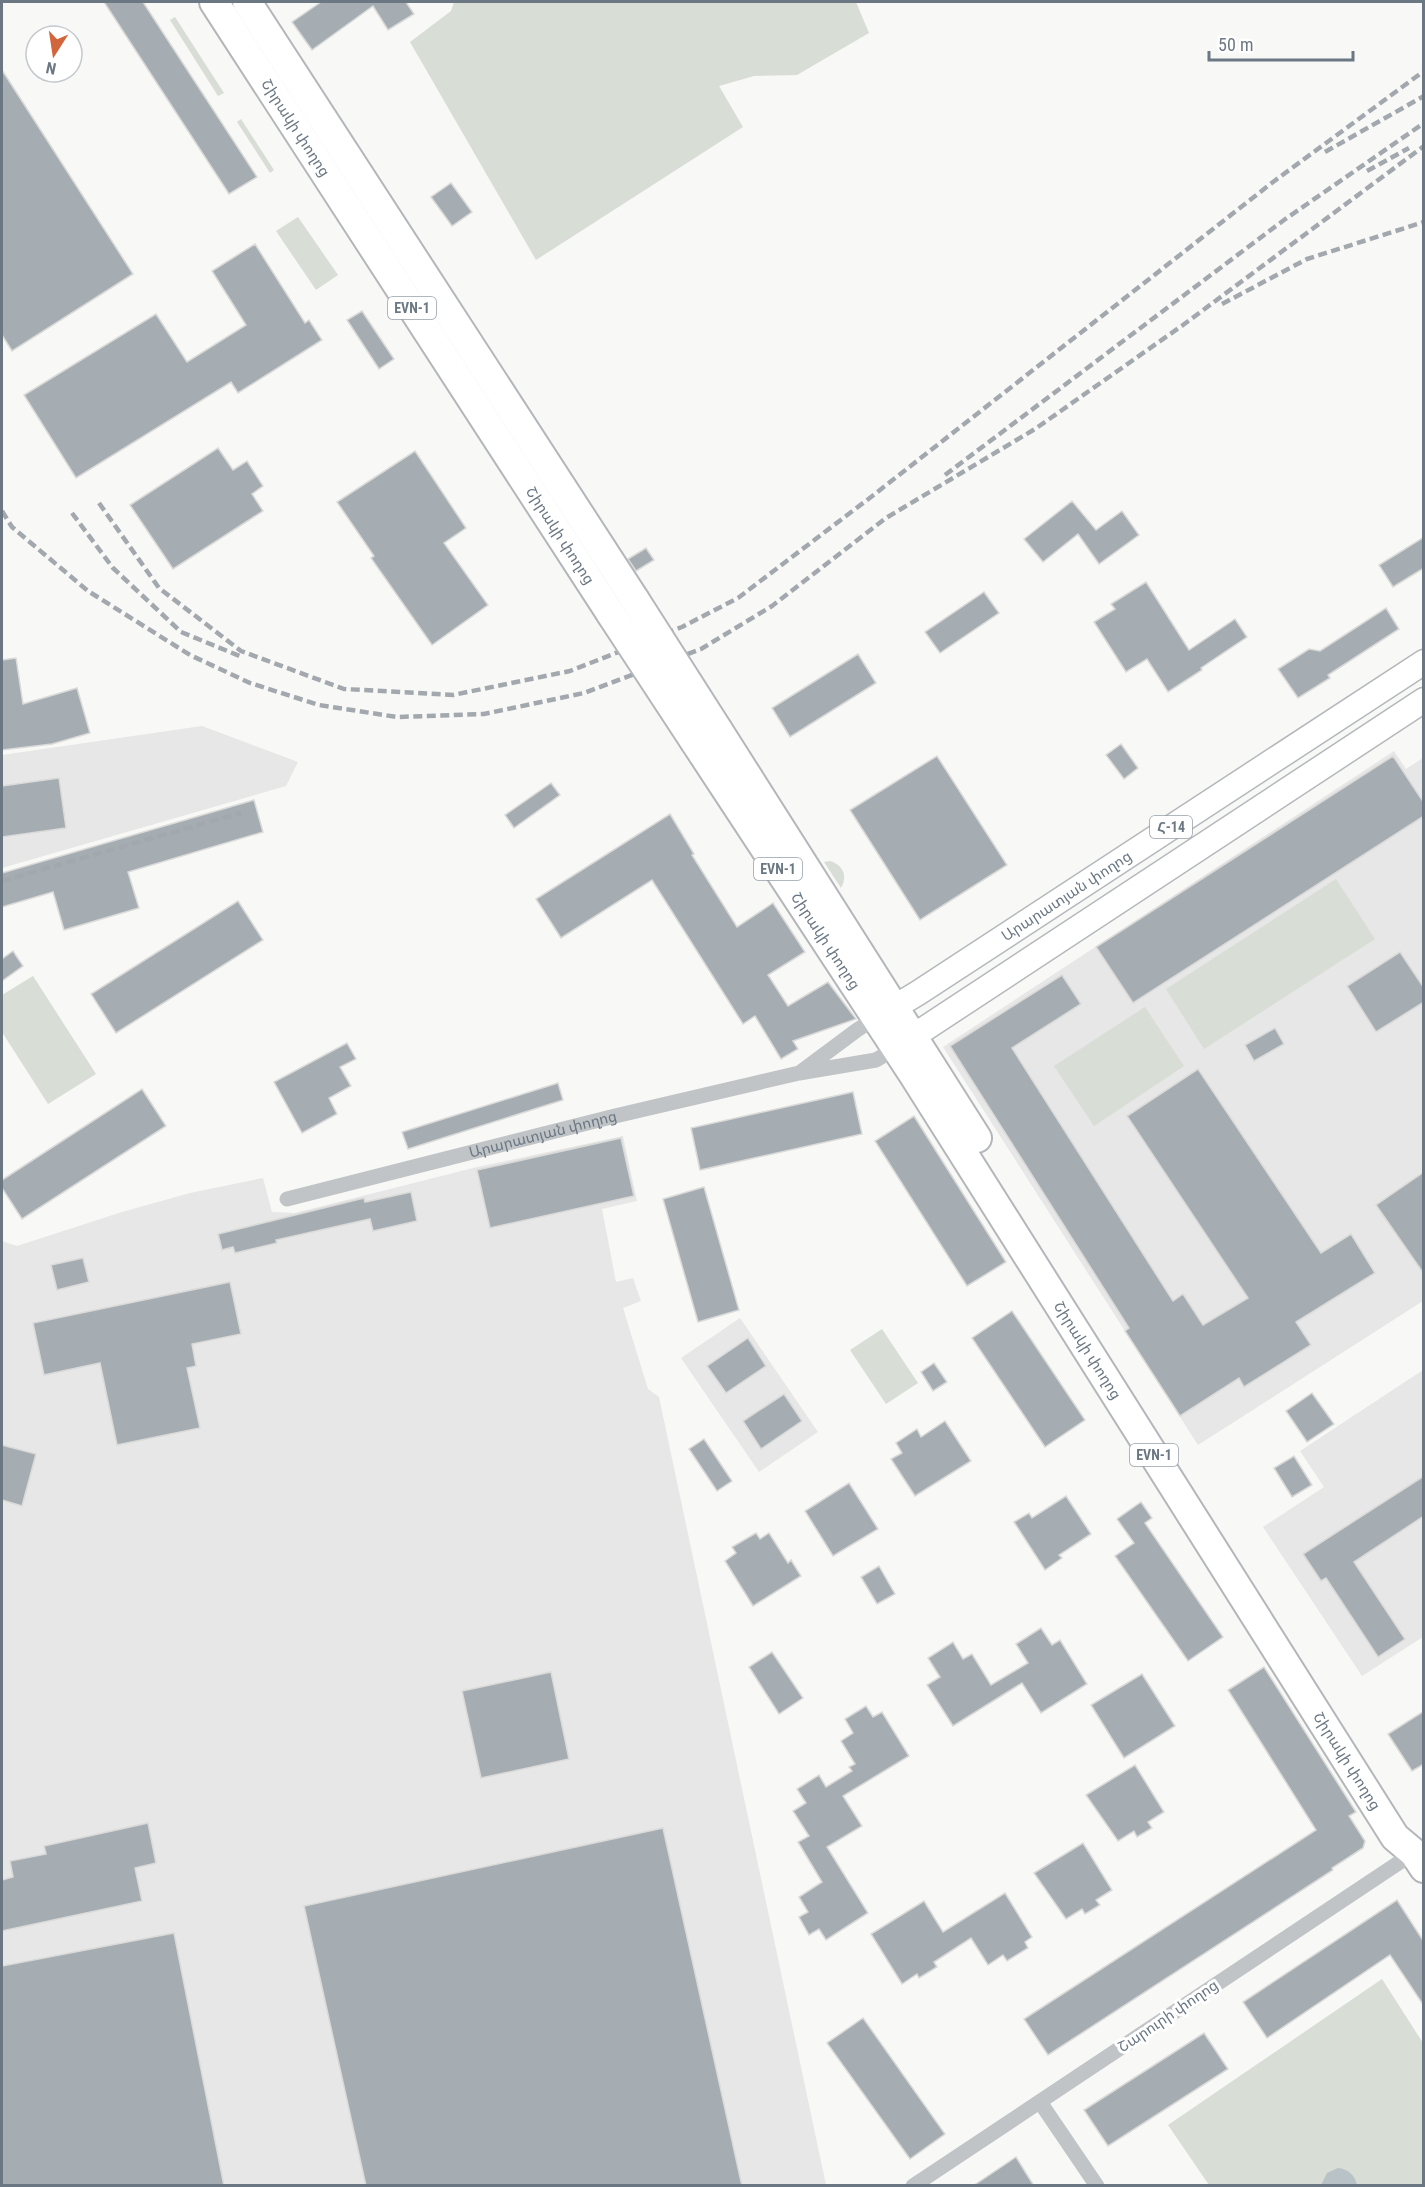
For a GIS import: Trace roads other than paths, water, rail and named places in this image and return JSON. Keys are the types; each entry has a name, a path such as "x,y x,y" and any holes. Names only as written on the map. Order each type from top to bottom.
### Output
{"highway":[{"name":"Շիրակի փողոց","path":"214,2 623,607"},
{"name":"Շիրակի փողոց","path":"247,2 623,607 1411,1826 1420,1856"}],"main road":[{"name":"Արարատյան փողոց","path":"885,1013 1424,662"},
{"name":"Արարատյան փողոց","path":"905,1042 1424,700"}],"street":[{"name":"Արարատյան փողոց","path":"800,1073 857,1030 885,1013"},
{"name":"Արարատյան փողոց","path":"287,1199 615,1116 800,1073 876,1060 905,1042"},
{"name":"Շարուրի փողոց","path":"913,2186 1420,1856"},
{"path":"1040,2102 1097,2186"}],"railway":[{"path":"99,503 159,588 241,651 344,689 453,695 570,671 682,627 738,598 871,497 1273,182 1424,71"},
{"path":"1325,152 1424,96"},
{"path":"945,475 1284,220 1424,123"},
{"path":"2,511 12,527 88,591 190,655 250,683 319,705 397,717 484,714 584,693 701,649 772,606 886,518 1035,429 1183,325 1424,146"},
{"path":"1367,171 1409,148"},
{"path":"1222,304 1307,259 1424,222"},
{"path":"72,513 113,568 181,632 242,657"},
{"path":"2,881 241,813"}]}
